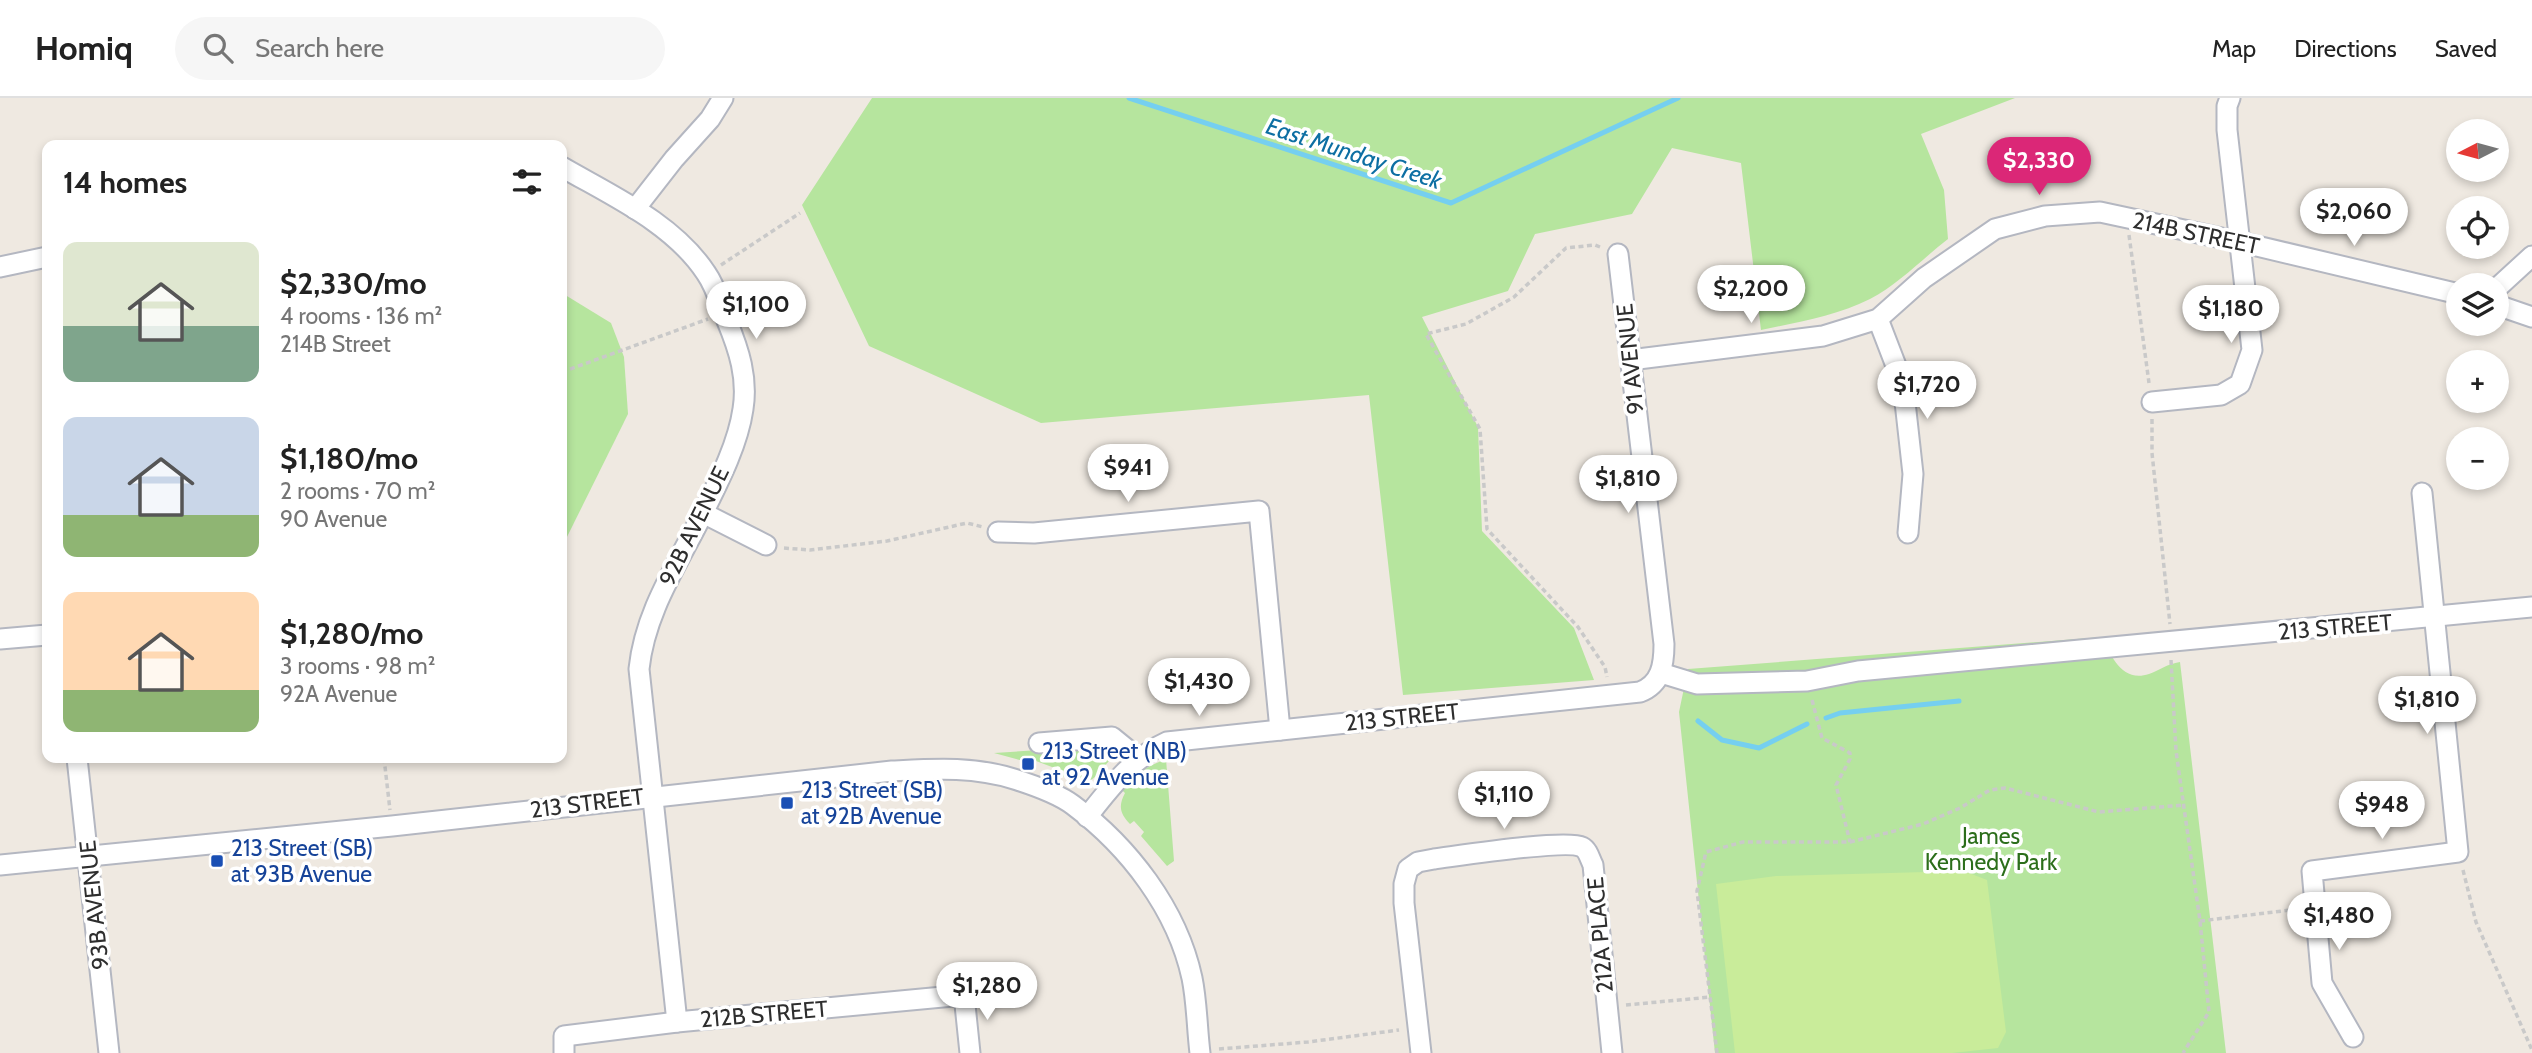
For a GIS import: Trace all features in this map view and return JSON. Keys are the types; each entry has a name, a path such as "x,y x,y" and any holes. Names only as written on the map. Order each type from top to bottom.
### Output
{"street":[{"path":"567,170 635,209 668,165 710,120 723,98"},
{"path":"2152,402 2221,395 2240,384 2252,349 2227,130 2227,106 2230,98"},
{"name":"92B AVENUE","path":"635,209 676,239 707,274 743,365 743,410 738,432 703,513 648,621 641,647 641,706 677,1022"},
{"name":"214B STREET","path":"1630,360 1823,336 1878,319 1924,278 1996,229 2045,216 2100,212 2446,291"},
{"name":"91 AVENUE","path":"1618,254 1664,644 1661,673"},
{"path":"2509,277 2532,256"},
{"path":"0,267 42,258"},
{"path":"2509,309 2532,317"},
{"path":"1878,319 1903,384 1913,474 1908,533"},
{"path":"2353,1037 2322,983 2312,871 2458,852 2422,493"},
{"path":"998,532 1034,533 1259,512 1280,730"},
{"path":"703,513 766,545"},
{"name":"213 STREET","path":"0,865 392,826 653,795 892,771 953,768 1014,779 1071,804 1087,817 1139,759 1152,749 1167,743 1640,692 1648,688 1661,673 1697,684 1807,681 1858,671 2532,607"},
{"path":"0,639 42,635"},
{"path":"1039,743 1112,737 1139,759"},
{"name":"93B AVENUE","path":"78,763 109,1053"},
{"path":"1087,817 1131,859 1168,913 1192,979 1200,1052"},
{"name":"212A PLACE","path":"1421,1053 1404,903 1404,884 1408,869 1418,862 1434,859 1542,847 1580,846 1588,852 1593,865 1612,1053"},
{"name":"212B STREET","path":"564,1045 677,1022 964,995 970,1053"}],"path":[{"path":"707,274 800,213"},
{"path":"2127,218 2152,402 2152,453 2169,609 2176,751 2200,921 2209,1012 2183,1053"},
{"path":"1610,694 1605,667 1578,627 1487,529 1480,429 1426,334 1466,324 1514,297 1566,248 1595,245 1618,254"},
{"path":"567,370 724,313"},
{"path":"766,545 810,550 887,541 967,523 998,532"},
{"path":"1807,681 1822,738 1850,753 1850,759 1836,785 1850,842"},
{"path":"385,763 392,826"},
{"path":"1717,1053 1697,891 1706,852 1743,842 1850,842 1923,824 1960,808 1990,790 2005,788 2099,812 2184,805"},
{"path":"2458,852 2476,922 2532,1050"},
{"path":"2200,921 2315,906"},
{"path":"1607,1007 1711,997"},
{"path":"1200,1052 1419,1028"}],"green space":[{"path":"872,98 2015,98 1921,134 1944,190 1948,239 1891,286 1844,310 1761,330 1741,163 1672,148 1632,214 1535,234 1508,291 1422,317 1478,427 1482,531 1574,628 1594,680 1403,695 1369,395 1041,423 869,346 802,205"},
{"path":"567,296 611,323 624,357 628,414 567,537"},
{"name":"James Kennedy Park","path":"2102,637 2119,666 2132,675 2149,674 2180,662 2226,1053 1715,1053 1679,712 1688,669"},
{"path":"1101,746 1116,754 1097,775 1086,782 1058,774 1060,770 1036,761 1034,764 994,753"},
{"path":"1166,759 1174,861 1167,866 1141,836 1144,832 1134,821 1130,824 1122,813 1121,806 1125,793 1122,790 1126,785 1141,772"},
{"path":"1964,871 1987,880 2006,1032 1998,1048 1952,1053 1735,1053 1716,884 1776,876"}],"waterway":[{"name":"East Munday Creek","path":"1129,98 1451,203 1678,98"},
{"path":"1826,718 1840,713 1959,701"},
{"path":"1698,721 1722,740 1759,748 1807,724"}],"place":[{"name":"213 Street (NB) at 92 Avenue","path":"1028,764"},
{"name":"213 Street (SB) at 92B Avenue","path":"787,803"},
{"name":"213 Street (SB) at 93B Avenue","path":"217,861"}]}
